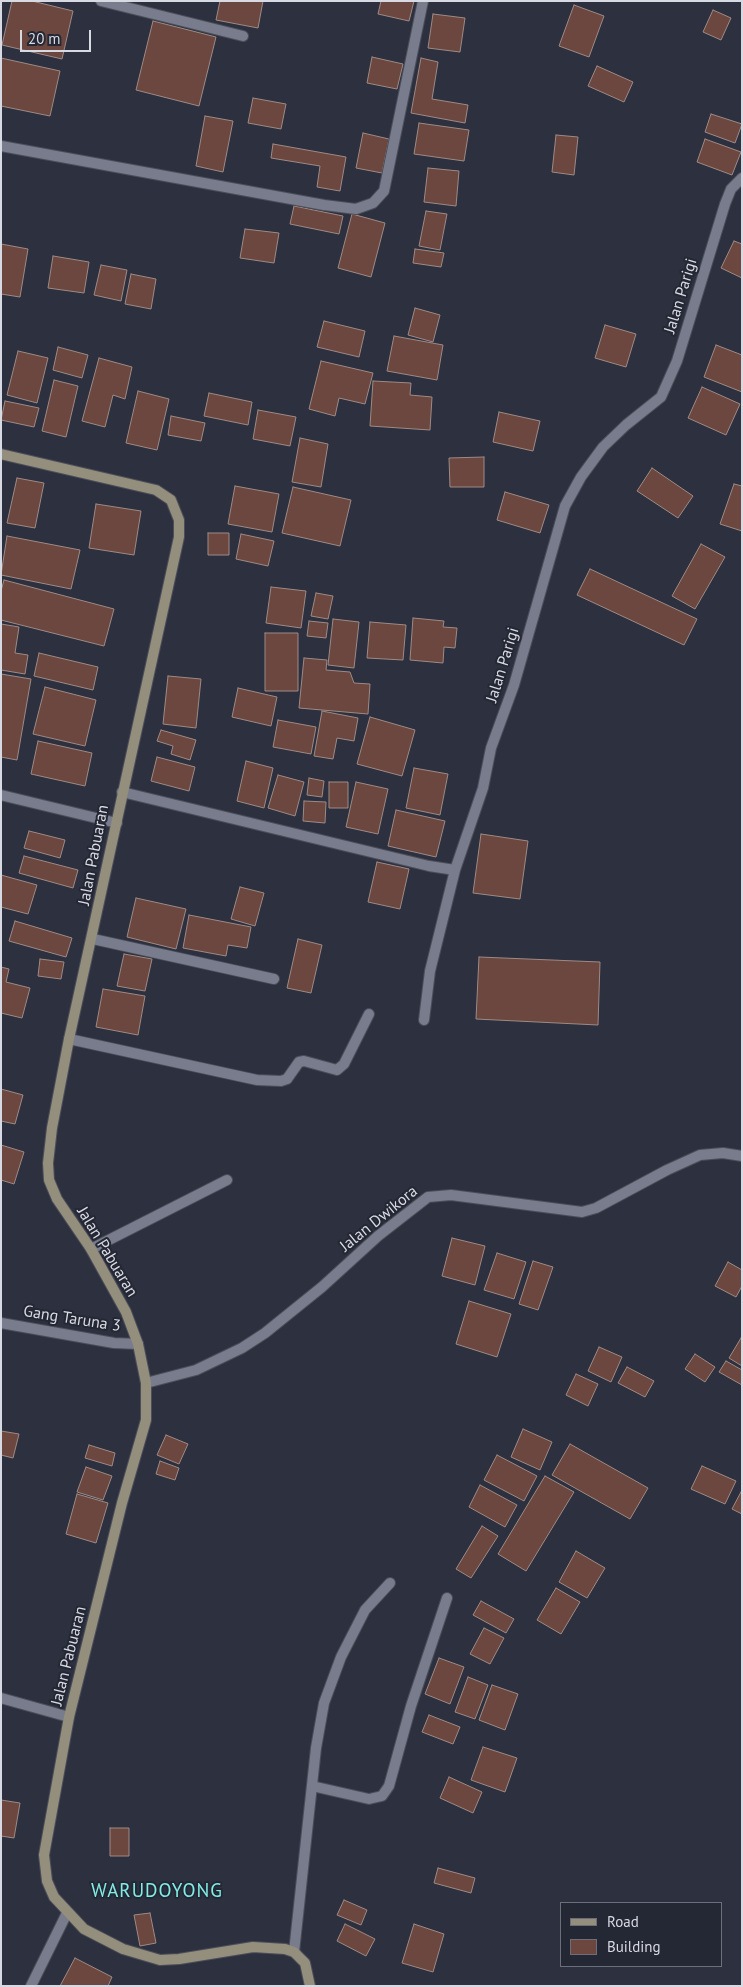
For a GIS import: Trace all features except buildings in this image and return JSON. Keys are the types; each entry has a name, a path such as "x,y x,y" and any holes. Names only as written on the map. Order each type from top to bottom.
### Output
{"street":[{"path":"101,1 243,36"},
{"path":"1,146 324,205 356,209 373,203 384,191 424,1"},
{"name":"Jalan Parigi","path":"424,1020 430,971 452,870 483,788 491,748 514,685 565,506 581,477 603,448 626,425 662,397 677,361 724,204 731,189 742,178"},
{"name":"Jalan Pabuaran","path":"1,454 156,490 171,500 178,520 178,537 122,792 93,939 69,1039 52,1128 48,1163 49,1180 57,1199 91,1249 126,1312 138,1344 146,1383 146,1420 122,1503 69,1717 44,1855 47,1881 54,1897 84,1929 123,1949 160,1960 179,1959 253,1946 273,1946 294,1952"},
{"path":"122,792 452,870"},
{"path":"1,795 117,823"},
{"path":"93,939 274,979"},
{"path":"69,1039 257,1080 281,1081 287,1079 299,1062 304,1061 337,1070 344,1064 369,1014"},
{"name":"Jalan Dwikora","path":"146,1383 196,1370 242,1348 265,1333 322,1287 378,1236 428,1197 450,1195 582,1212 596,1208 667,1170 700,1155 723,1153 742,1156"},
{"path":"91,1249 227,1180"},
{"name":"Gang Taruna 3","path":"1,1322 114,1343 138,1344"},
{"path":"310,1986 305,1964 294,1952 316,1748 324,1703 341,1657 365,1610 390,1583"},
{"path":"312,1786 369,1799 382,1796 389,1786 411,1706 447,1598"},
{"path":"1,1698 69,1717"},
{"path":"31,1986 67,1913"}],"district":[{"name":"WARUDOYONG","path":"157,1892"}]}
